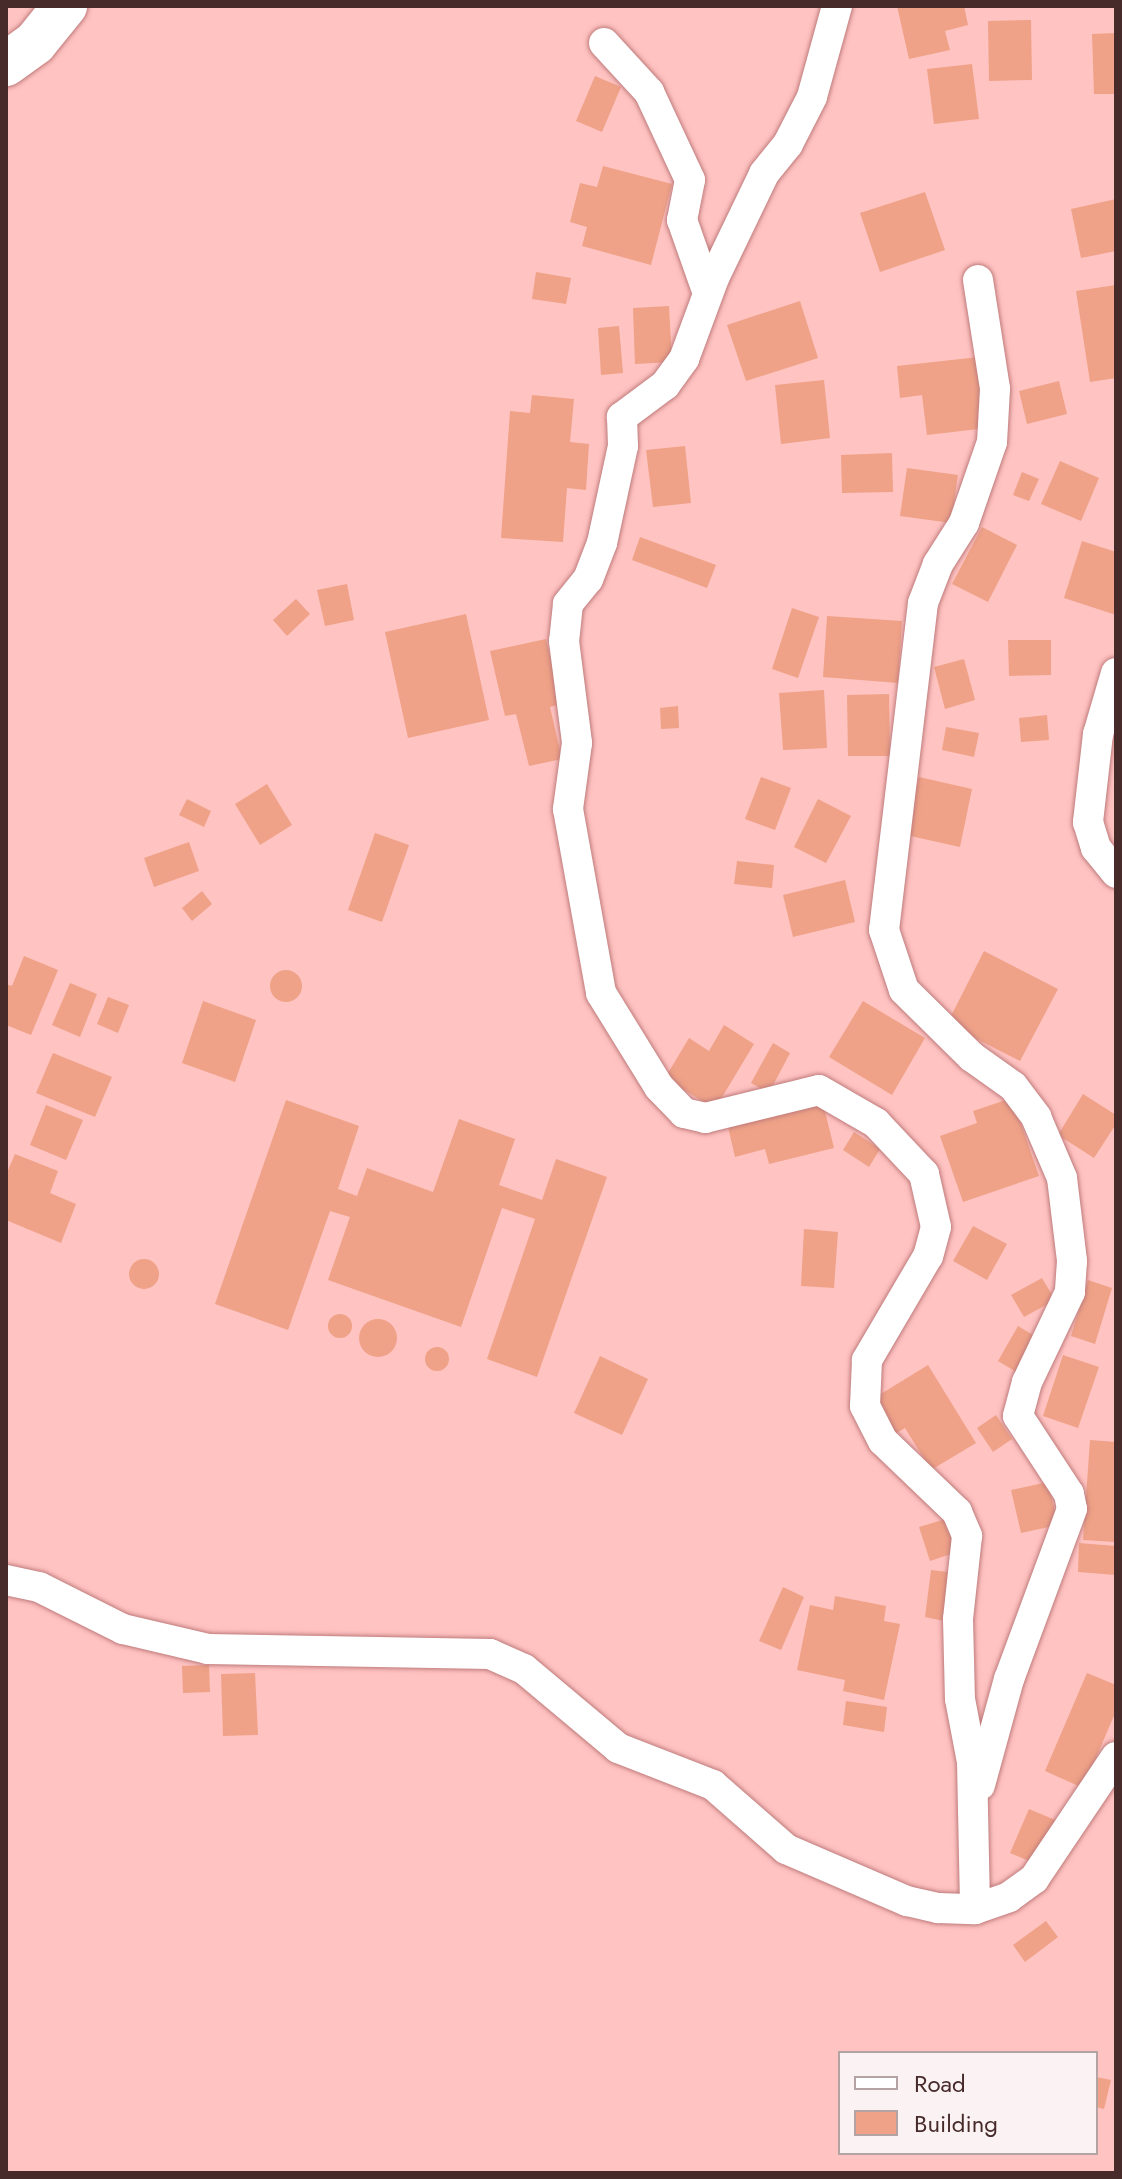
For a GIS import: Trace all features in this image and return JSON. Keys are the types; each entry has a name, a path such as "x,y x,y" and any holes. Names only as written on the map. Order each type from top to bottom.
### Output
{"highway":[{"path":"6,64 35,43 65,6"}],"street":[{"path":"837,6 812,97 788,144 764,174 708,294 684,359 665,385 622,417 623,446 602,543 588,579 568,604 564,641 577,743 568,809 601,993 638,1060 684,1113 705,1118 819,1090 876,1123 924,1174 936,1227 928,1256 867,1360 865,1406 883,1441 957,1512 967,1536 959,1651 974,1806 975,1909"},
{"path":"604,43 649,92 690,180 682,220 708,294"},
{"path":"974,1806 1009,1679 1072,1509 1069,1494 1018,1416 1027,1382 1070,1292 1072,1261 1062,1178 1036,1117 1013,1086 972,1057 904,990 884,930 923,603 964,523 992,442 995,389 978,280"},
{"path":"1116,673 1098,734 1088,822 1096,848 1116,873"},
{"path":"6,1580 39,1587 123,1629 208,1649 490,1654 524,1669 618,1748 713,1785 786,1849 907,1901 975,1909 1009,1897 1034,1879 1116,1757"}],"building":[{"path":"897,6 964,6 968,25 945,31 950,50 909,59"},
{"path":"1031,20 1032,80 989,81 988,21"},
{"path":"1116,33 1116,94 1094,94 1092,34"},
{"path":"972,64 979,119 934,124 927,69"},
{"path":"595,76 621,87 602,132 576,121"},
{"path":"603,166 672,184 651,265 582,246 587,227 570,222 580,183 597,187"},
{"path":"925,192 945,250 880,272 860,213"},
{"path":"1116,199 1116,251 1081,258 1071,209"},
{"path":"536,272 571,278 566,304 532,299"},
{"path":"1116,285 1116,378 1090,382 1076,291"},
{"path":"800,301 818,358 746,381 727,325"},
{"path":"669,306 672,362 635,364 633,308"},
{"path":"619,326 623,373 601,375 598,328"},
{"path":"979,357 987,428 927,435 922,395 900,398 897,366"},
{"path":"824,380 830,438 781,444 775,385"},
{"path":"1059,381 1067,414 1027,424 1019,391"},
{"path":"532,395 574,399 570,442 589,444 586,490 567,488 563,542 501,538 510,411 530,413"},
{"path":"685,446 691,503 653,507 646,450"},
{"path":"892,453 893,492 842,493 841,455"},
{"path":"1060,461 1099,478 1081,521 1041,504"},
{"path":"907,468 958,475 951,523 900,516"},
{"path":"1022,472 1039,479 1029,501 1013,495"},
{"path":"982,527 1017,545 988,602 952,584"},
{"path":"640,537 716,565 707,588 632,560"},
{"path":"1082,541 1116,552 1116,615 1064,598"},
{"path":"347,584 354,620 325,626 317,590"},
{"path":"296,599 310,614 287,636 273,620"},
{"path":"792,608 819,617 798,678 772,669"},
{"path":"466,614 489,720 408,738 385,632"},
{"path":"827,616 902,621 898,683 823,677"},
{"path":"546,639 561,704 550,707 562,759 529,766 516,714 505,716 490,651"},
{"path":"1008,640 1051,640 1051,675 1009,676"},
{"path":"964,659 975,700 945,709 934,667"},
{"path":"824,690 827,748 783,750 779,693"},
{"path":"889,694 890,756 848,756 847,695"},
{"path":"678,706 679,728 661,729 660,708"},
{"path":"1047,715 1049,740 1021,742 1019,718"},
{"path":"946,727 979,733 974,757 942,750"},
{"path":"761,777 791,788 775,830 745,819"},
{"path":"919,777 972,789 960,847 906,835"},
{"path":"267,784 292,825 260,845 235,804"},
{"path":"187,799 211,811 204,827 179,815"},
{"path":"818,799 851,816 826,863 794,847"},
{"path":"375,833 409,845 382,922 348,910"},
{"path":"189,842 199,871 154,887 144,858"},
{"path":"737,861 774,865 772,888 734,884"},
{"path":"845,880 855,922 793,937 783,895"},
{"path":"202,891 212,904 192,921 182,908"},
{"path":"984,951 1058,989 1020,1061 947,1024"},
{"path":"24,956 58,970 31,1035 6,1025 6,984 12,986"},
{"path":"286,970 297,975 302,986 297,997 286,1002 275,997 270,986 275,975"},
{"path":"70,983 97,994 80,1037 52,1025"},
{"path":"108,997 129,1005 118,1033 97,1024"},
{"path":"203,1001 256,1020 235,1082 182,1063"},
{"path":"863,1001 925,1038 892,1095 829,1057"},
{"path":"724,1025 754,1044 715,1109 665,1078 689,1038 709,1051"},
{"path":"773,1043 790,1053 769,1093 751,1083"},
{"path":"53,1053 112,1077 95,1117 36,1093"},
{"path":"1083,1094 1116,1115 1116,1124 1094,1158 1058,1135"},
{"path":"1012,1098 1039,1176 963,1202 940,1136 977,1123 973,1111"},
{"path":"822,1099 834,1148 769,1164 765,1149 735,1157 727,1123"},
{"path":"286,1100 359,1126 338,1189 357,1196 367,1168 433,1192 459,1119 515,1139 499,1185 542,1200 556,1159 607,1177 537,1377 487,1359 535,1219 502,1208 461,1327 328,1280 350,1217 330,1211 288,1330 215,1304"},
{"path":"46,1105 83,1120 66,1160 30,1145"},
{"path":"854,1132 880,1149 869,1167 843,1150"},
{"path":"15,1154 58,1171 50,1193 76,1204 61,1243 6,1220 6,1175"},
{"path":"973,1226 1007,1244 987,1280 953,1261"},
{"path":"804,1229 838,1232 834,1288 801,1286"},
{"path":"144,1259 155,1263 159,1274 155,1285 144,1289 133,1285 129,1274 133,1263"},
{"path":"1042,1278 1055,1300 1024,1317 1011,1295"},
{"path":"1088,1280 1112,1288 1095,1344 1071,1336"},
{"path":"340,1314 348,1318 352,1326 348,1334 340,1338 332,1334 328,1326 332,1318"},
{"path":"378,1319 391,1325 397,1338 391,1351 378,1357 365,1351 359,1338 365,1325"},
{"path":"1018,1326 1038,1338 1018,1373 998,1361"},
{"path":"437,1347 445,1351 449,1359 445,1367 437,1371 429,1367 425,1359 429,1351"},
{"path":"1063,1355 1099,1367 1078,1428 1043,1416"},
{"path":"600,1356 648,1379 622,1435 574,1413"},
{"path":"928,1365 976,1443 931,1470 905,1428 893,1435 871,1400"},
{"path":"996,1415 1012,1439 993,1452 977,1428"},
{"path":"1090,1440 1116,1442 1116,1542 1083,1540"},
{"path":"1048,1482 1058,1525 1021,1533 1011,1490"},
{"path":"946,1519 957,1552 930,1561 919,1527"},
{"path":"1079,1543 1116,1546 1116,1575 1078,1572"},
{"path":"931,1570 956,1573 949,1622 925,1617"},
{"path":"783,1587 804,1597 781,1650 759,1641"},
{"path":"835,1596 886,1606 884,1621 900,1624 884,1700 843,1691 845,1680 797,1670 810,1605 833,1610"},
{"path":"209,1665 210,1692 183,1693 182,1666"},
{"path":"255,1673 258,1735 223,1736 221,1674"},
{"path":"1087,1673 1116,1685 1116,1711 1083,1788 1045,1771"},
{"path":"846,1701 887,1707 884,1732 843,1725"},
{"path":"1029,1809 1060,1822 1041,1866 1010,1853"},
{"path":"1046,1921 1058,1937 1025,1962 1013,1945"},
{"path":"1098,2077 1111,2080 1104,2109 1098,2108"}]}
